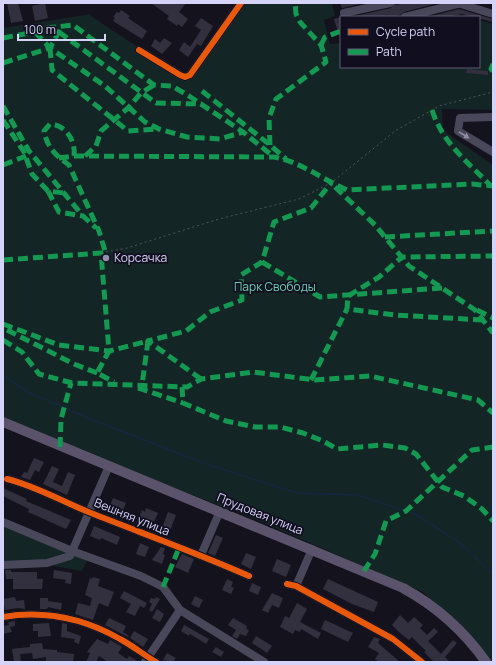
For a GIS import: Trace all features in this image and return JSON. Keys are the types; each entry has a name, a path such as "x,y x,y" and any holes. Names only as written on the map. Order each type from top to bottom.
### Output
{"main road":[{"name":"Прудовая улица","path":"3,422 312,549 402,588 421,598 442,614 465,636 486,662"}],"street":[{"path":"139,50 185,77 190,75 241,3"},
{"path":"344,13 390,3"},
{"path":"410,16 461,4 493,14"},
{"path":"493,117 460,118 458,131 493,152"},
{"path":"3,565 48,563 70,556 109,466"},
{"name":"Вешняя улица","path":"7,479 19,482 88,512 179,548 201,555 249,576"},
{"path":"201,555 220,511"},
{"path":"3,522 72,551 141,576 163,587 180,610 255,660 264,662"},
{"path":"296,586 312,549"},
{"path":"287,584 296,586 393,639 422,662"},
{"path":"147,660 180,610"},
{"path":"3,617 23,614 67,617 91,624 122,639 147,660 156,662"}],"path":[{"path":"101,253 127,248 219,219 299,199 331,183 395,131 439,106 493,92"}],"green space":[{"name":"Парк Свободы","path":"245,3 332,3 335,16 324,20 330,44 340,43 340,68 480,68 480,20 493,24 493,110 442,109 443,130 493,165 493,662 491,662 469,634 423,592 262,522 80,451 3,417 3,28 91,14 91,16 188,80"},
{"path":"3,523 88,559 82,571 54,566 49,561 3,563"}],"building":[{"path":"7,3 18,3 23,21 11,23"},
{"path":"45,3 48,18 35,21 32,6"},
{"path":"151,3 186,3 179,12 188,19 182,27 178,24 177,26 167,19 169,16"},
{"path":"340,3 364,3 342,8"},
{"path":"395,3 396,5 404,3 438,3 404,12 396,16 355,16 391,8"},
{"path":"459,9 493,19 493,22 480,19 480,16 462,14 452,16 432,16"},
{"path":"121,10 130,16 128,18 147,31 142,39 113,21 115,18 113,17"},
{"path":"340,17 340,29 337,29 334,19"},
{"path":"201,18 213,26 201,46 197,44 188,57 179,50 184,42 190,47 201,30 195,26"},
{"path":"164,38 172,43 162,54 151,46 155,39 160,43"},
{"path":"467,69 488,71 488,75 466,73"},
{"path":"34,458 44,462 39,472 35,470 30,480 21,477 24,472 27,473"},
{"path":"52,466 59,469 53,482 62,486 68,472 75,475 67,495 43,484"},
{"path":"3,488 27,499 26,501 71,520 66,529 28,512 29,509 3,496"},
{"path":"113,498 126,503 122,513 109,508"},
{"path":"146,508 158,513 154,522 147,519 145,522 138,519 142,510 145,512"},
{"path":"168,512 176,515 168,536 160,533"},
{"path":"94,526 120,537 117,545 101,538 100,540 90,536"},
{"path":"216,535 223,538 215,556 208,553"},
{"path":"140,543 149,547 145,557 136,554"},
{"path":"161,547 165,548 163,554 165,555 162,564 152,560"},
{"path":"246,553 256,557 251,569 241,564"},
{"path":"182,554 194,559 188,573 175,567"},
{"path":"277,559 291,565 286,577 272,571"},
{"path":"5,570 11,570 11,572 37,572 37,579 43,579 42,589 13,589 13,579 6,579"},
{"path":"54,570 72,573 71,584 65,583 66,580 53,578"},
{"path":"93,577 100,579 98,586 114,592 108,607 99,603 93,620 75,614 78,603 90,606 92,598 85,595 90,578 92,579"},
{"path":"227,579 233,582 231,587 234,588 231,594 222,590"},
{"path":"328,579 378,602 374,612 352,604 323,589"},
{"path":"252,583 261,587 258,595 249,591"},
{"path":"124,591 147,603 144,608 140,606 135,616 126,612 131,604 120,598"},
{"path":"272,593 283,598 279,608 272,605 268,613 262,610"},
{"path":"195,596 203,600 199,608 191,604"},
{"path":"15,597 16,601 24,600 25,609 18,608 5,610 3,599"},
{"path":"156,597 160,599 152,612 149,610 152,604 149,602 151,598 155,599"},
{"path":"40,598 48,598 48,601 62,603 61,610 48,607 47,609 40,609"},
{"path":"297,603 307,609 300,622 321,633 318,639 301,629 300,632 295,630 293,634 280,627 285,616 289,618"},
{"path":"157,609 164,614 160,622 152,618"},
{"path":"400,615 408,623 414,617 423,625 420,628 427,635 434,628 438,632 428,641 441,654 453,640 457,643 445,657 450,662 434,662 424,652 426,651 412,637 409,640 400,633 392,625"},
{"path":"109,618 126,626 123,632 129,636 128,637 105,625"},
{"path":"233,618 247,626 246,629 249,630 246,636 240,634 237,639 232,636 236,630 228,625"},
{"path":"325,620 353,633 348,642 321,629"},
{"path":"15,621 15,626 10,627 12,632 3,634 3,626 9,625 8,622"},
{"path":"49,623 51,636 38,637 38,631 33,631 33,624"},
{"path":"62,623 67,624 67,631 81,636 79,644 74,642 75,639 61,637"},
{"path":"184,625 209,639 206,644 190,634 189,636 181,631"},
{"path":"134,631 148,639 143,647 130,638"},
{"path":"256,636 272,646 267,653 252,643"},
{"path":"374,637 380,639 378,643 400,662 379,662 375,659 379,653 368,647"},
{"path":"97,639 108,644 110,640 122,647 118,653 127,659 129,656 139,662 108,662 99,656 96,662 86,662 90,653 87,652"},
{"path":"42,643 43,649 57,650 57,652 74,654 73,662 46,662 46,657 33,659 32,653 20,654 21,662 14,662 12,649 30,647 30,644"},
{"path":"216,647 224,652 221,657 212,652"},
{"path":"167,653 176,658 173,662 163,660"}],"waterway":[{"path":"3,376 30,393 88,418 206,464 297,493 358,495 417,515 460,543 493,574"}],"marked path":[{"path":"270,145 269,118 276,99 326,62 321,45 300,22 296,14 295,3"},
{"path":"3,38 35,32 37,29 73,25 154,85 172,86 189,96 243,132 274,157"},
{"path":"3,63 50,48 61,28"},
{"path":"321,45 325,37 340,31"},
{"path":"35,32 50,48 105,86 145,122 159,129 187,137 220,139 243,132"},
{"path":"59,32 156,103 202,104"},
{"path":"50,48 52,70 128,131 158,129"},
{"path":"493,64 491,69 493,71"},
{"path":"85,156 96,146 101,131 128,108 141,93 154,85"},
{"path":"202,91 286,159"},
{"path":"3,106 29,151 83,216 96,228"},
{"path":"432,110 442,133 465,160 491,186"},
{"path":"3,120 24,152 32,174 48,191 64,193"},
{"path":"59,158 74,156 72,140 61,127 50,124 44,131 47,142 56,154 60,158 69,165 99,231 105,251"},
{"path":"3,165 26,156"},
{"path":"74,156 274,157 284,159 302,167 347,190 472,184 493,186"},
{"path":"201,379 148,341 186,331 210,312 242,300 241,275 262,262 274,222 311,208 331,183"},
{"path":"335,187 375,225 409,266 475,310 493,333"},
{"path":"48,191 59,212 83,216"},
{"path":"385,237 493,231"},
{"path":"3,260 101,253 109,351 97,373 114,382"},
{"path":"483,320 395,315 347,309 348,296 379,277 402,257 493,256"},
{"path":"262,262 320,297 442,288"},
{"path":"311,380 347,309"},
{"path":"477,310 493,318"},
{"path":"3,324 59,345 109,351 148,341 142,385"},
{"path":"7,330 74,364 97,373"},
{"path":"3,340 22,352 39,374 72,383 187,387 201,379 253,372 315,380 370,376 478,400 493,413"},
{"path":"60,447 61,419 71,383"},
{"path":"182,387 183,403 226,421 255,427 280,427 303,433 323,441 337,449 382,445 405,448 416,454 442,487 464,496 482,509 493,521"},
{"path":"138,388 183,403"},
{"path":"364,571 375,554 386,521 406,511 472,450 493,447"},
{"path":"163,587 179,548"}],"cycle path":[{"path":"139,50 180,75 185,77 190,75 241,3"},
{"path":"7,479 39,490 91,513 190,551 249,576"},
{"path":"287,584 296,586 393,639 422,662"},
{"path":"3,617 19,615 49,615 78,621 120,639 156,662"}],"place":[{"name":"Корсачка","path":"106,258"}]}
